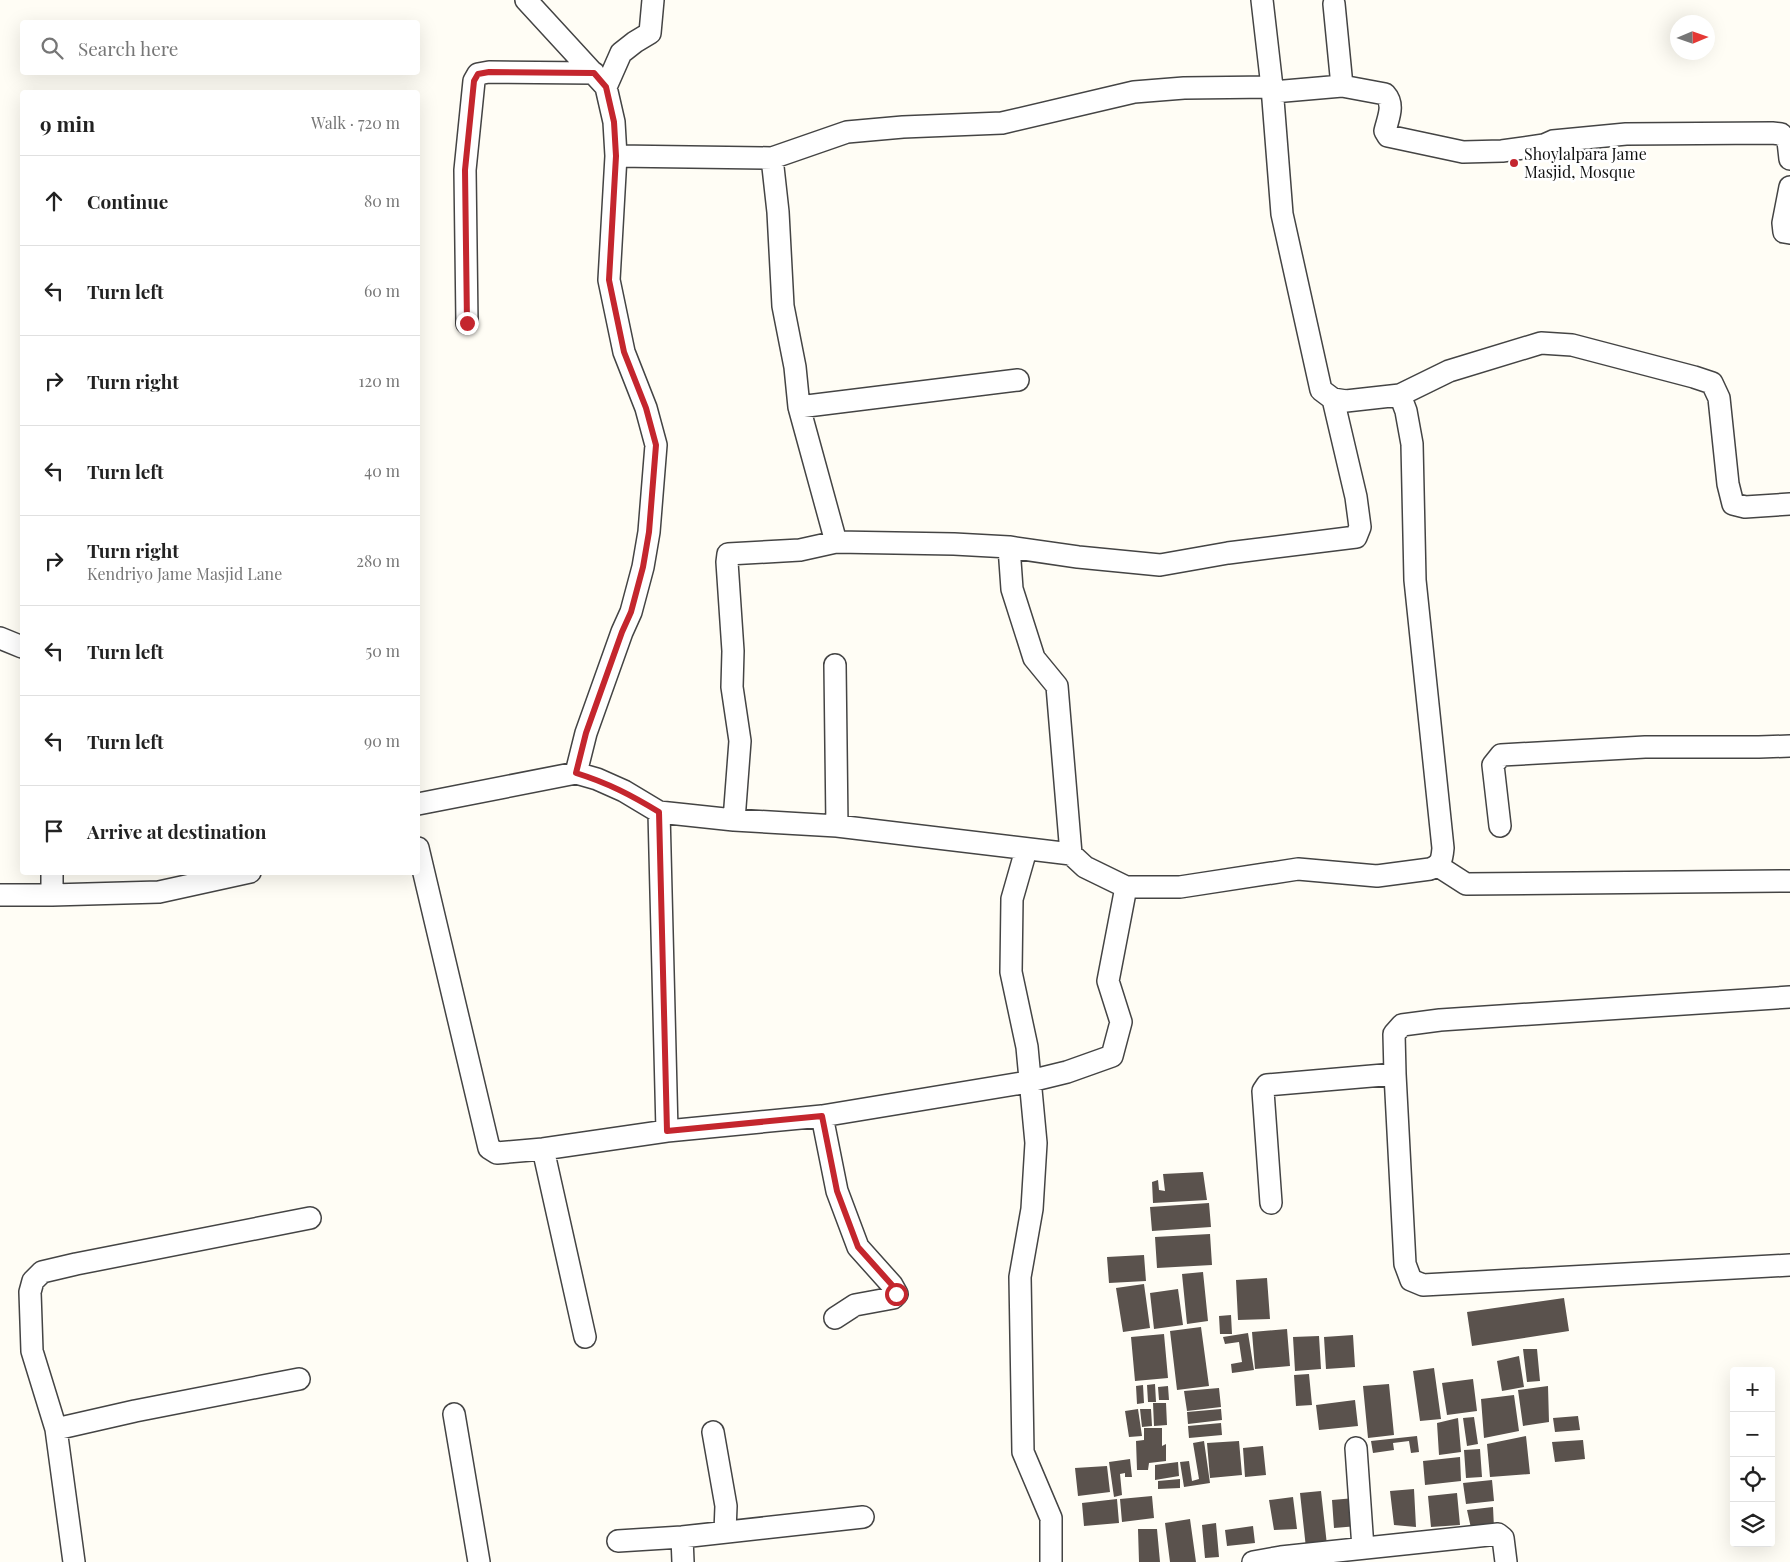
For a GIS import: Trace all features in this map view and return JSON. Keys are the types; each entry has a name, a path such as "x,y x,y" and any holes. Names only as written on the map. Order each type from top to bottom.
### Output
{"street":[{"path":"526,0 600,80 614,122 616,156 609,280 624,352 646,408 656,445 649,532 643,567 631,612 586,733 576,773"},
{"path":"600,80 621,54 635,42 650,33 653,0"},
{"path":"1262,0 1272,90 1282,214 1321,390 1333,399 1346,401 1400,395 1449,371 1541,343 1572,346 1712,383 1719,398 1728,484 1733,504 1745,507 1790,504"},
{"path":"1334,4 1342,86"},
{"path":"467,323 465,170 474,81 478,74 489,72 600,80"},
{"path":"616,156 772,158 847,132 903,127 1002,123 1134,92 1184,88 1272,90 1342,86 1385,94 1389,98 1391,106 1385,131 1388,136 1463,152 1502,151 1544,145 1553,141 1626,134 1772,133 1781,134 1788,141 1790,159"},
{"path":"772,158 778,212 783,306 795,367 800,407 836,542"},
{"path":"1790,187 1783,223 1784,232 1790,233"},
{"path":"800,407 1018,380"},
{"path":"420,804 576,773 597,779 624,791 659,812 734,820 837,826 1071,854 1086,867 1126,887 1180,887 1298,869 1377,876 1430,869 1438,866 1442,860 1443,848 1415,580 1412,444 1406,411 1400,395"},
{"path":"734,820 740,742 732,687 733,651 728,554 800,550 836,542 954,544 1009,547 1078,557 1160,565 1228,553 1356,537 1360,528 1356,497 1333,399"},
{"path":"1009,547 1012,589 1034,658 1057,686 1071,854"},
{"path":"0,638 20,646"},
{"path":"835,665 837,826"},
{"path":"1500,826 1493,765 1502,755 1645,747 1790,746"},
{"path":"659,812 667,1131"},
{"path":"1026,850 1012,899 1011,972 1027,1047 1036,1143 1032,1209 1020,1277 1023,1452 1050,1518 1051,1562"},
{"path":"420,856 489,1148 497,1153 543,1149 667,1131 822,1116 1030,1081 1066,1072 1112,1056 1121,1022 1108,981 1126,887"},
{"path":"1438,866 1466,884 1790,881"},
{"path":"52,875 52,895"},
{"path":"0,895 159,892 236,875"},
{"path":"1790,997 1440,1020 1402,1025 1394,1034 1394,1074 1405,1264 1411,1280 1423,1285 1790,1265"},
{"path":"1272,1203 1263,1091 1267,1085 1394,1074"},
{"path":"822,1116 837,1191 858,1247 892,1285 896,1294 893,1298 856,1305 835,1318"},
{"path":"543,1149 585,1337"},
{"path":"74,1562 56,1429 32,1352 30,1292 33,1281 42,1272 76,1264 310,1218"},
{"path":"56,1429 134,1411 299,1379"},
{"path":"454,1414 480,1562"},
{"path":"713,1432 726,1506 724,1532"},
{"path":"1356,1448 1363,1548"},
{"path":"618,1541 682,1537 863,1517"},
{"path":"1253,1562 1281,1557 1498,1534 1503,1538 1506,1562"},
{"path":"682,1537 683,1562"}],"building":[{"path":"1203,1172 1207,1200 1153,1203 1152,1182 1158,1180 1159,1190 1165,1191 1163,1174"},
{"path":"1209,1203 1211,1227 1152,1231 1150,1207"},
{"path":"1210,1234 1212,1265 1157,1268 1155,1237"},
{"path":"1144,1255 1146,1281 1109,1283 1107,1257"},
{"path":"1203,1272 1208,1321 1187,1324 1182,1274"},
{"path":"1267,1278 1270,1319 1238,1320 1236,1280"},
{"path":"1144,1284 1150,1328 1123,1332 1116,1288"},
{"path":"1178,1289 1183,1325 1154,1329 1150,1293"},
{"path":"1564,1298 1569,1331 1472,1346 1467,1312"},
{"path":"1231,1315 1232,1334 1220,1334 1219,1316"},
{"path":"1201,1327 1209,1386 1177,1390 1170,1331"},
{"path":"1287,1329 1290,1366 1255,1369 1252,1332"},
{"path":"1248,1333 1254,1370 1232,1373 1231,1364 1242,1362 1239,1342 1225,1344 1223,1337"},
{"path":"1164,1334 1168,1378 1135,1381 1131,1337"},
{"path":"1353,1335 1355,1367 1326,1369 1324,1337"},
{"path":"1319,1336 1321,1369 1295,1371 1293,1337"},
{"path":"1523,1349 1537,1349 1540,1381 1527,1382"},
{"path":"1519,1356 1524,1387 1502,1391 1497,1361"},
{"path":"1434,1368 1441,1419 1420,1421 1413,1371"},
{"path":"1309,1374 1312,1405 1296,1406 1294,1375"},
{"path":"1473,1379 1477,1411 1447,1415 1442,1383"},
{"path":"1155,1384 1156,1402 1148,1402 1147,1385"},
{"path":"1389,1384 1394,1435 1368,1438 1363,1386"},
{"path":"1143,1385 1144,1403 1137,1404 1136,1386"},
{"path":"1168,1386 1169,1400 1159,1400 1158,1387"},
{"path":"1548,1386 1549,1422 1523,1426 1518,1390"},
{"path":"1219,1388 1221,1407 1187,1411 1184,1391"},
{"path":"1514,1395 1519,1431 1484,1438 1481,1399"},
{"path":"1355,1400 1358,1426 1319,1430 1316,1405"},
{"path":"1153,1403 1166,1403 1167,1425 1154,1426"},
{"path":"1138,1409 1142,1436 1129,1437 1125,1411"},
{"path":"1140,1409 1151,1409 1152,1426 1142,1427"},
{"path":"1221,1409 1222,1420 1188,1424 1187,1412"},
{"path":"1578,1416 1580,1430 1555,1432 1553,1418"},
{"path":"1474,1417 1478,1444 1467,1446 1463,1418"},
{"path":"1458,1418 1461,1452 1439,1455 1437,1423"},
{"path":"1221,1423 1222,1435 1189,1438 1188,1426"},
{"path":"1144,1428 1162,1428 1162,1446 1166,1444 1166,1461 1149,1463 1148,1470 1137,1470 1136,1441 1144,1440"},
{"path":"1417,1436 1419,1452 1411,1453 1409,1441 1393,1443 1394,1450 1373,1453 1371,1441"},
{"path":"1526,1436 1530,1474 1490,1477 1487,1444"},
{"path":"1583,1440 1585,1459 1555,1462 1552,1442"},
{"path":"1204,1441 1210,1483 1184,1487 1180,1462 1189,1461 1192,1481 1199,1479 1193,1443"},
{"path":"1239,1441 1242,1475 1210,1478 1207,1443"},
{"path":"1263,1446 1266,1475 1245,1477 1243,1448"},
{"path":"1480,1449 1482,1477 1466,1478 1464,1450"},
{"path":"1460,1457 1461,1481 1425,1485 1423,1461"},
{"path":"1130,1459 1132,1477 1125,1477 1125,1473 1120,1474 1122,1495 1114,1497 1109,1462"},
{"path":"1178,1462 1179,1476 1155,1480 1155,1465"},
{"path":"1107,1466 1110,1492 1078,1496 1075,1468"},
{"path":"1180,1479 1180,1488 1158,1489 1158,1481"},
{"path":"1492,1480 1494,1501 1466,1504 1463,1483"},
{"path":"1414,1489 1416,1527 1394,1525 1390,1491"},
{"path":"1321,1491 1327,1545 1306,1548 1300,1493"},
{"path":"1457,1493 1460,1525 1431,1527 1428,1496"},
{"path":"1152,1496 1154,1518 1122,1522 1120,1499"},
{"path":"1293,1497 1297,1529 1274,1530 1269,1500"},
{"path":"1355,1498 1358,1526 1334,1528 1332,1500"},
{"path":"1117,1499 1119,1523 1084,1526 1082,1503"},
{"path":"1493,1507 1494,1528 1471,1528 1467,1510"},
{"path":"1190,1519 1196,1562 1170,1562 1165,1523"},
{"path":"1216,1523 1219,1557 1205,1558 1202,1525"},
{"path":"1253,1526 1255,1543 1227,1546 1225,1530"},
{"path":"1138,1529 1157,1529 1160,1562 1139,1562"}],"place":[{"name":"Shoylalpara Jame Masjid, Mosque","path":"1514,163"}],"route":[{"path":"467,323 465,170 474,81 478,74 489,72 594,73 606,87 614,122 616,156 613,181 609,280 624,352 646,408 656,445 649,532 643,567 631,612 586,733 576,773 597,779 624,791 659,812 667,1131 822,1116 837,1191 858,1247 892,1285 896,1294"}]}
